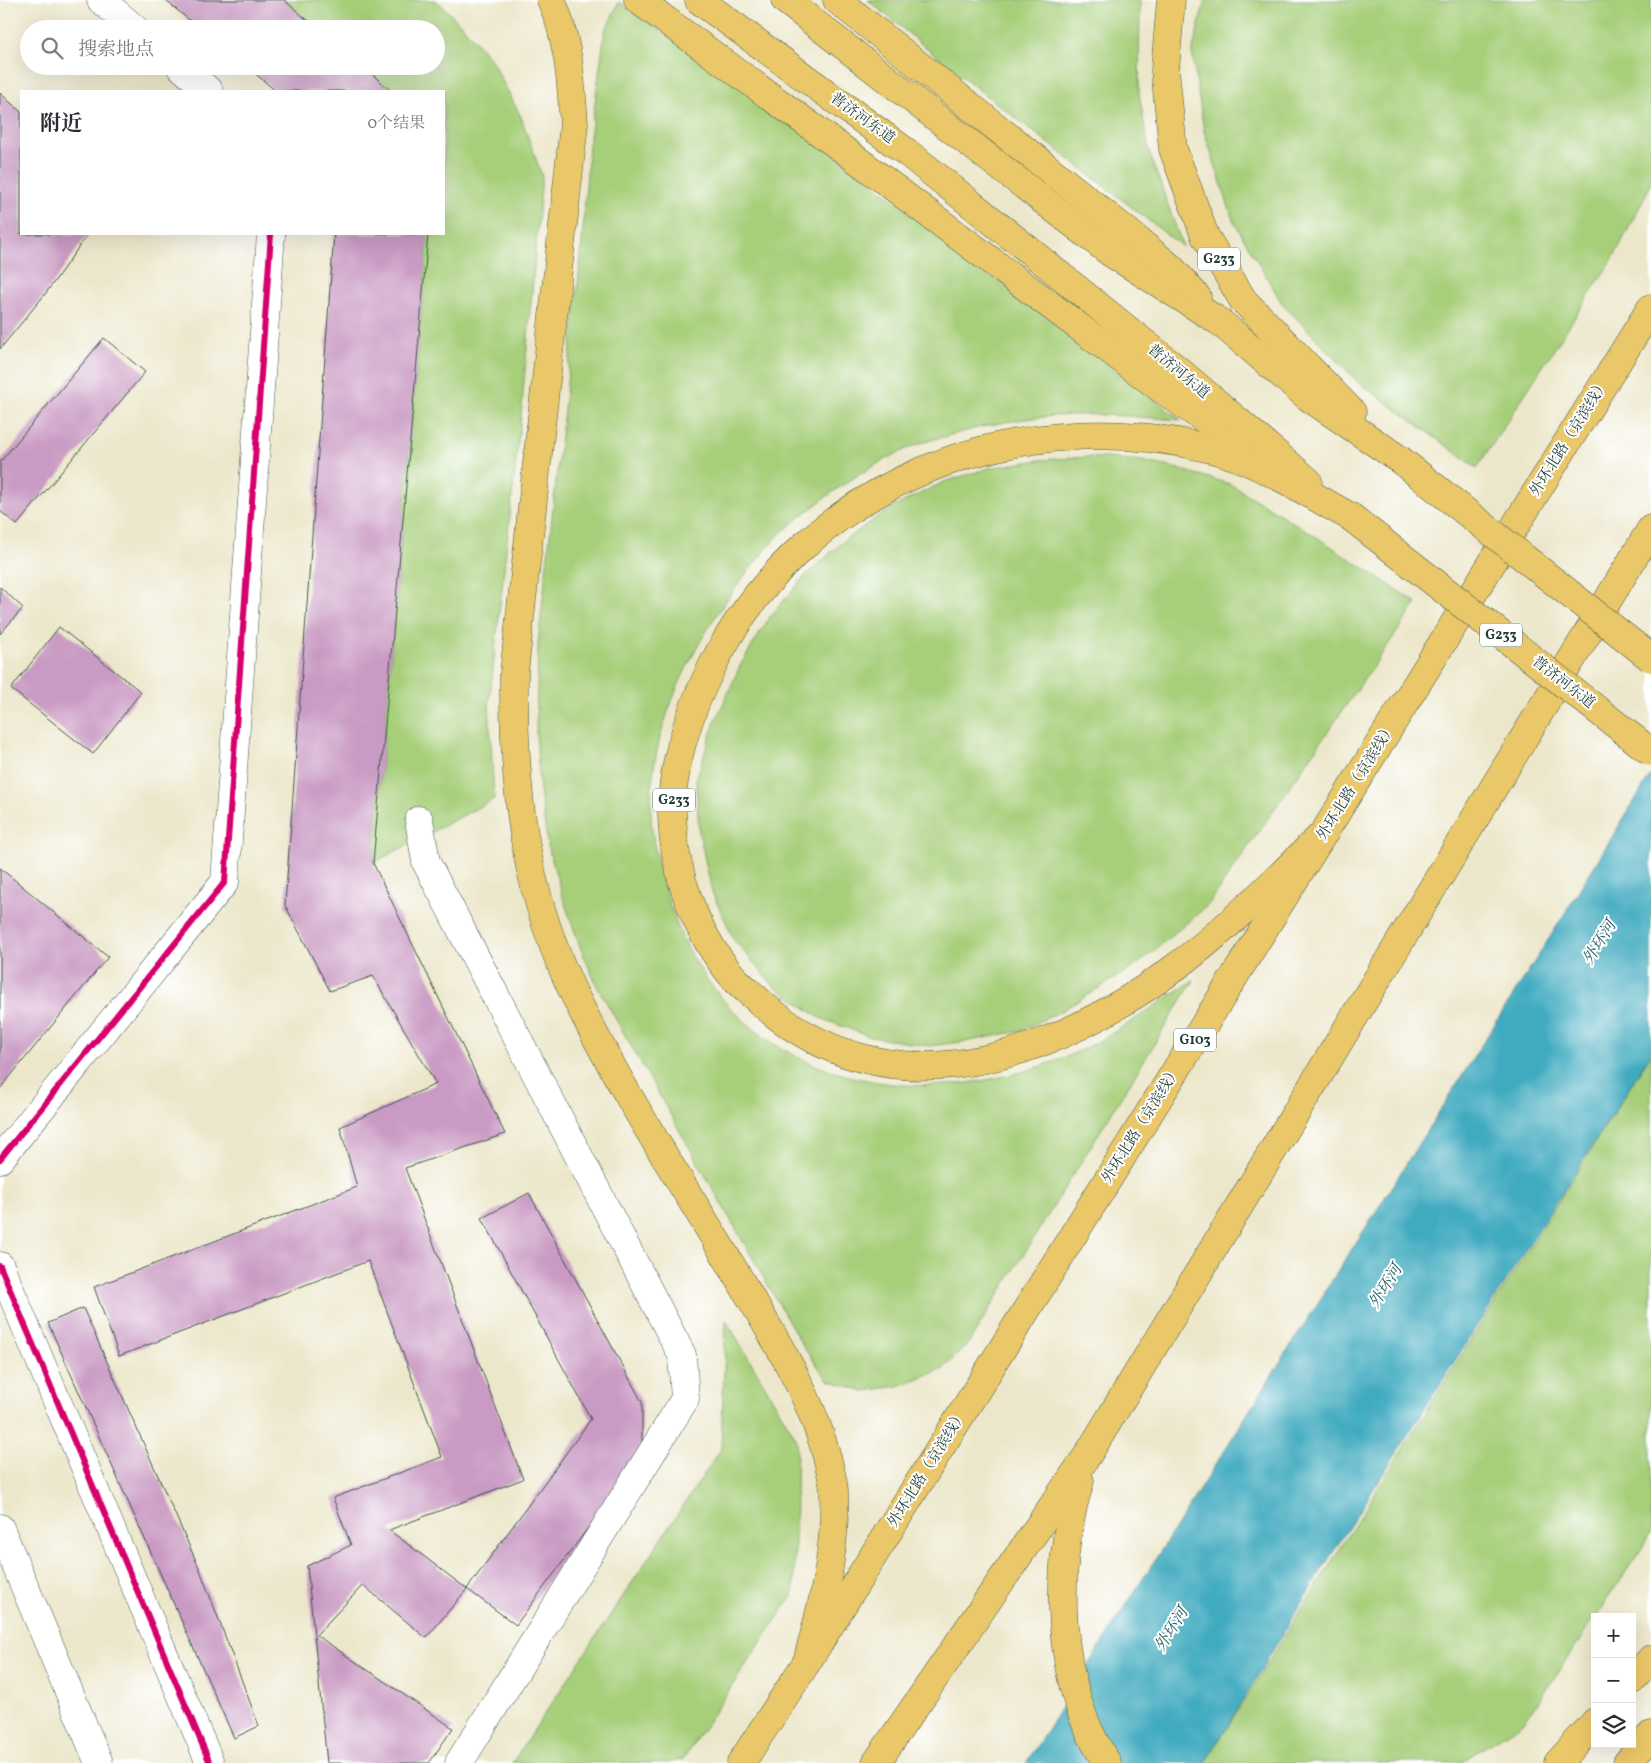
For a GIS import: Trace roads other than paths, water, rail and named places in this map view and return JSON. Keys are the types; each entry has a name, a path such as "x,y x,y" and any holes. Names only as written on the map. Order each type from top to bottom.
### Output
{"highway":[{"path":"551,0 560,20 570,71 574,124 514,673 514,732 522,834 539,902 554,948 579,1005 617,1075 796,1374 820,1434 834,1485 834,1535 827,1588 807,1662"},
{"path":"638,0 856,158 1223,434 1351,517"},
{"name":"普济河东道","path":"699,0 917,160 1178,370 1351,517 1651,752"},
{"path":"785,0 1111,253 1220,322"},
{"path":"837,0 1171,268 1220,322 1308,397 1398,459"},
{"name":"G233","path":"1171,0 1165,70 1173,149 1205,236 1243,300 1398,459 1651,658"},
{"name":"外环北路（京滨线）","path":"741,1763 807,1662 1650,309"},
{"name":"G233","path":"1325,832 1211,939 1173,969 1136,993 1085,1022 1020,1050 987,1060 940,1066 864,1060 817,1042 776,1016 734,977 701,931 680,877 672,812 680,753 694,704 715,658 737,621 790,557 868,496 908,476 964,454 1010,444 1050,438 1099,436 1143,439 1218,451 1254,464 1351,517"},
{"path":"876,1763 1087,1456 1643,549 1651,529"},
{"path":"1087,1456 1069,1515 1063,1565 1063,1616 1072,1674 1081,1713 1098,1750 1107,1763"},
{"path":"1636,1676 1651,1659"},
{"path":"1558,1763 1591,1726"},
{"path":"1627,1763 1651,1736"}],"street":[{"path":"101,0 124,20"},
{"path":"190,75 208,90"},
{"path":"0,1159 226,882 271,235"},
{"path":"419,820 426,862 682,1355 685,1399 459,1763"},
{"path":"0,1266 210,1763"},
{"path":"0,1528 99,1763"}],"water":[{"name":"外环河","path":"1651,774 1651,1053 1318,1576 1205,1763 1026,1763 1555,929"}]}
